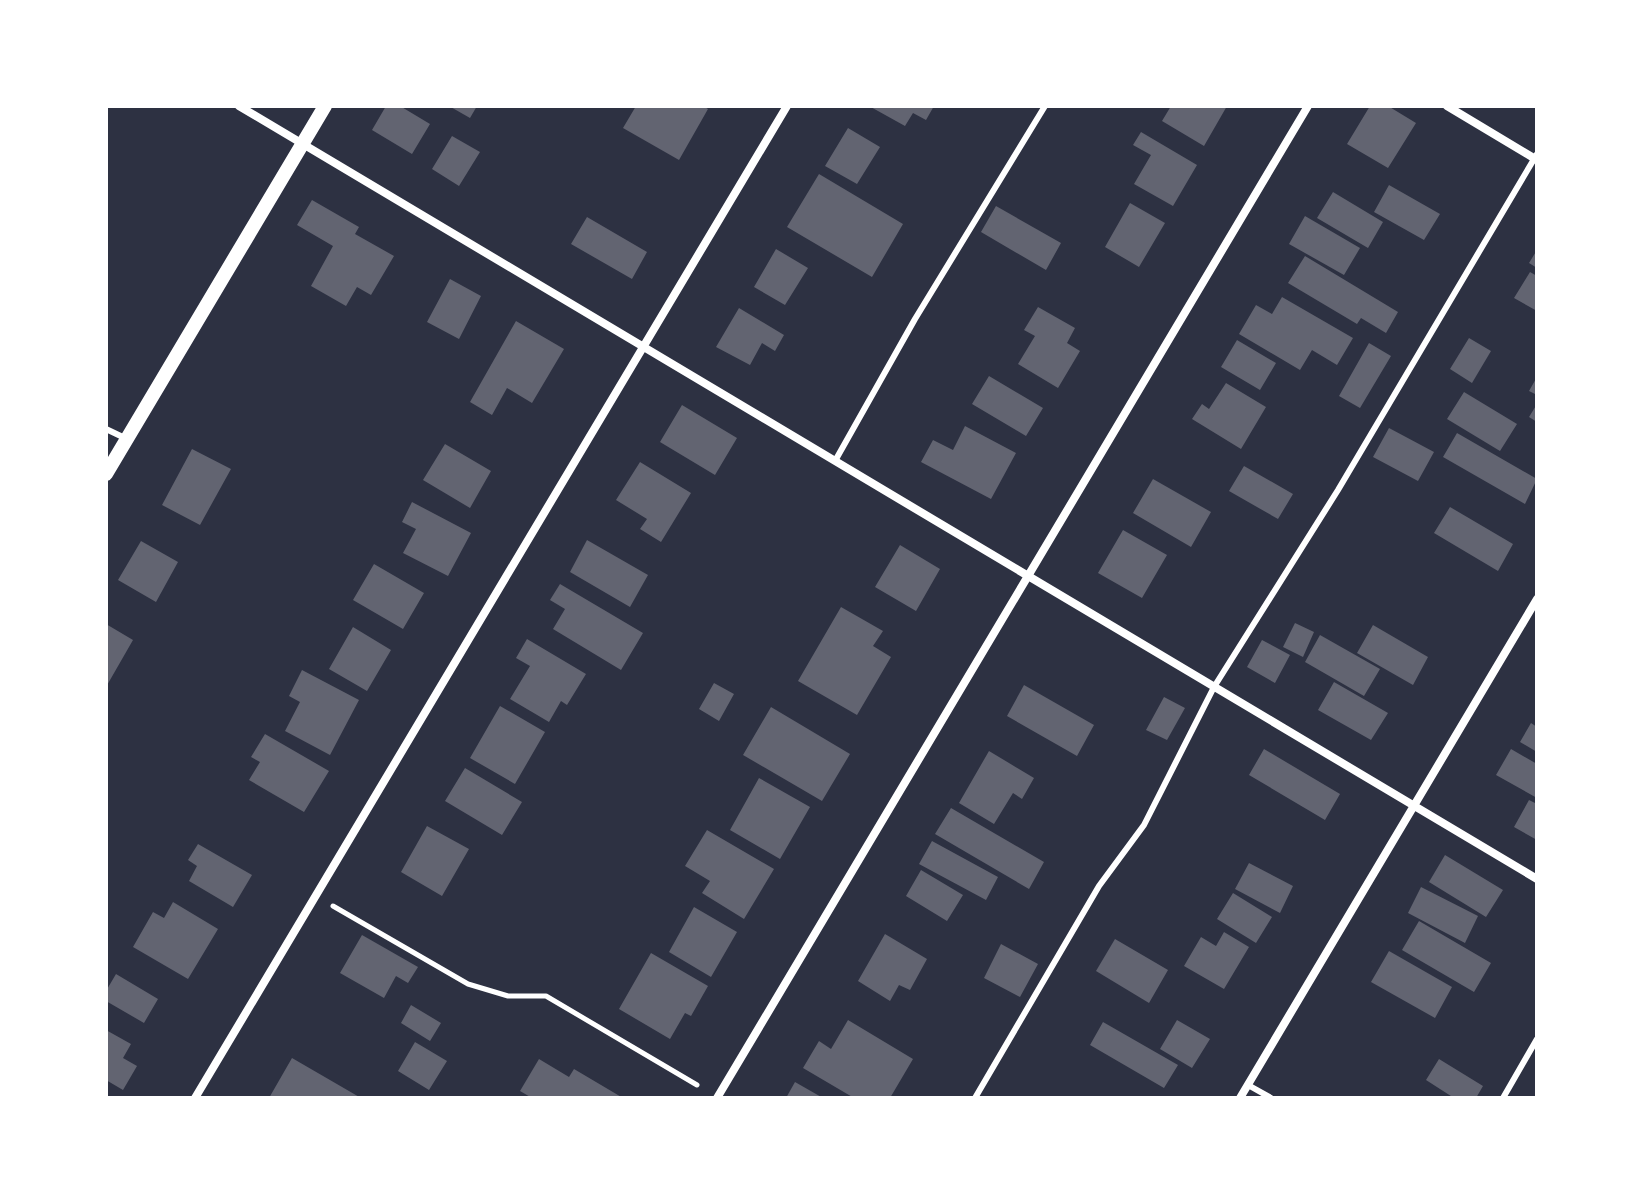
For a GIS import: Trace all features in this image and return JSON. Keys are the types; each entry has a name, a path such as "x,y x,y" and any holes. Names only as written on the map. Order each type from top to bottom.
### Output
{"street":[{"path":"239,106 1537,879"},
{"path":"106,474 325,106"},
{"path":"195,1098 787,106"},
{"path":"717,1098 1308,106"},
{"path":"1447,106 1536,157"},
{"path":"1240,1098 1537,599"}],"lane":[{"path":"835,461 915,319 1045,106"},
{"path":"975,1098 1099,886 1144,825 1214,687 1338,490 1536,157"},
{"path":"106,429 127,439"},
{"path":"1503,1098 1537,1039"},
{"path":"1248,1085 1271,1098"}],"path":[{"path":"333,906 468,984 508,996 546,996 697,1085"}],"building":[{"path":"386,106 400,106 430,124 412,154 372,130"},
{"path":"449,106 477,106 470,118"},
{"path":"636,106 703,106 708,109 679,160 623,128"},
{"path":"869,106 934,106 926,120 913,113 905,126"},
{"path":"1171,106 1227,106 1204,146 1162,121"},
{"path":"1370,106 1388,106 1416,123 1388,168 1347,144"},
{"path":"848,128 880,147 857,184 825,166"},
{"path":"1141,132 1197,165 1173,206 1134,184 1151,155 1133,145"},
{"path":"452,136 480,152 459,186 432,169"},
{"path":"819,174 903,224 872,277 787,227"},
{"path":"1389,185 1440,214 1424,240 1374,212"},
{"path":"1333,192 1383,222 1368,248 1317,218"},
{"path":"312,200 359,227 355,234 394,256 371,295 357,287 346,306 311,286 333,246 297,225"},
{"path":"1130,203 1165,223 1139,267 1105,247"},
{"path":"996,206 1061,243 1046,270 981,232"},
{"path":"1305,216 1360,248 1344,275 1289,244"},
{"path":"587,217 647,252 632,279 571,244"},
{"path":"776,249 808,268 785,305 754,287"},
{"path":"1537,250 1537,268 1529,263"},
{"path":"1305,256 1398,312 1386,333 1361,318 1357,324 1288,283"},
{"path":"1530,272 1537,276 1537,311 1514,298"},
{"path":"450,279 481,296 459,339 427,322"},
{"path":"1282,297 1353,338 1337,365 1312,350 1300,370 1239,334 1256,305 1272,314"},
{"path":"1038,307 1075,328 1067,343 1080,351 1058,388 1018,364 1035,336 1024,330"},
{"path":"739,308 784,335 775,351 762,343 750,365 716,347"},
{"path":"516,321 564,349 532,403 507,388 492,415 470,402"},
{"path":"1469,338 1491,351 1472,383 1450,369"},
{"path":"1237,340 1276,363 1260,390 1221,367"},
{"path":"1369,343 1391,356 1360,408 1339,396"},
{"path":"989,376 1043,408 1026,436 972,404"},
{"path":"1537,377 1537,395 1529,391"},
{"path":"1226,383 1266,407 1241,449 1192,419 1202,404 1209,409"},
{"path":"1464,392 1517,424 1500,451 1447,419"},
{"path":"1537,404 1537,422 1529,417"},
{"path":"682,405 737,438 715,475 660,442"},
{"path":"965,426 1016,453 991,499 921,462 933,440 953,450"},
{"path":"1389,428 1434,452 1418,481 1373,457"},
{"path":"1457,433 1537,479 1525,504 1443,457"},
{"path":"445,444 491,471 470,508 423,480"},
{"path":"192,449 231,469 200,525 162,505"},
{"path":"640,462 691,493 661,542 640,529 647,519 616,500"},
{"path":"1244,466 1293,494 1278,519 1229,491"},
{"path":"1153,479 1211,512 1191,547 1133,513"},
{"path":"412,502 471,533 448,576 403,553 416,529 402,522"},
{"path":"1450,507 1513,544 1498,571 1434,533"},
{"path":"1123,530 1167,555 1142,598 1098,573"},
{"path":"587,540 648,575 630,607 570,572"},
{"path":"141,541 178,562 156,602 118,580"},
{"path":"900,545 940,569 916,611 875,587"},
{"path":"374,564 424,593 403,629 353,600"},
{"path":"560,584 643,633 621,670 553,629 565,609 550,600"},
{"path":"841,607 883,631 873,646 891,657 857,715 798,681"},
{"path":"1295,623 1314,632 1303,657 1283,647"},
{"path":"106,624 133,640 106,687"},
{"path":"1373,625 1428,657 1413,685 1357,653"},
{"path":"353,627 391,650 367,691 329,669"},
{"path":"1320,635 1380,669 1364,696 1305,662"},
{"path":"527,639 586,674 567,705 561,701 549,722 510,699 530,666 516,658"},
{"path":"1262,640 1290,655 1275,683 1247,667"},
{"path":"302,670 359,700 330,755 285,731 300,702 289,696"},
{"path":"1334,682 1388,713 1371,740 1318,710"},
{"path":"714,683 734,694 719,721 699,709"},
{"path":"1024,685 1094,725 1077,756 1007,716"},
{"path":"1164,697 1185,708 1167,740 1146,730"},
{"path":"500,706 545,732 515,784 470,758"},
{"path":"771,707 850,754 822,801 743,755"},
{"path":"1531,723 1537,727 1537,752 1520,742"},
{"path":"265,734 329,771 304,812 249,780 260,762 251,757"},
{"path":"1264,749 1340,794 1325,820 1249,775"},
{"path":"1511,749 1537,764 1537,798 1496,775"},
{"path":"989,751 1034,778 1022,799 1013,793 994,824 959,803"},
{"path":"465,768 522,802 502,835 445,801"},
{"path":"759,778 810,807 780,859 730,830"},
{"path":"1529,800 1537,804 1537,840 1514,827"},
{"path":"951,808 1044,862 1029,889 935,834"},
{"path":"427,826 469,849 442,896 401,872"},
{"path":"707,830 774,869 744,919 702,893 710,881 685,866"},
{"path":"932,841 998,877 986,900 919,864"},
{"path":"198,844 252,875 233,907 189,881 197,866 188,860"},
{"path":"1445,855 1503,890 1486,917 1429,882"},
{"path":"1249,863 1293,886 1280,913 1235,889"},
{"path":"921,870 963,895 947,921 906,896"},
{"path":"1421,887 1478,916 1465,943 1408,913"},
{"path":"1233,893 1272,917 1256,943 1217,919"},
{"path":"173,902 218,929 188,979 133,947 153,912 164,918"},
{"path":"694,907 737,932 711,977 669,952"},
{"path":"1419,921 1491,963 1474,992 1402,950"},
{"path":"1224,932 1249,947 1224,989 1184,966 1201,937 1216,946"},
{"path":"885,934 927,959 910,990 899,985 890,1001 858,981"},
{"path":"362,935 418,967 408,983 396,976 384,998 340,973"},
{"path":"1115,939 1168,970 1149,1003 1096,971"},
{"path":"1001,944 1038,964 1020,997 984,978"},
{"path":"1389,951 1452,987 1435,1018 1371,982"},
{"path":"651,953 708,986 691,1016 685,1013 670,1039 619,1009"},
{"path":"116,974 158,999 144,1023 106,1001 106,991"},
{"path":"411,1005 441,1023 430,1041 401,1023"},
{"path":"848,1020 913,1059 890,1098 854,1098 803,1068 819,1041 831,1049"},
{"path":"1177,1020 1210,1039 1192,1068 1160,1049"},
{"path":"1103,1022 1178,1065 1164,1088 1090,1045"},
{"path":"106,1030 131,1044 123,1058 137,1066 123,1090 106,1080"},
{"path":"415,1042 447,1061 429,1090 398,1071"},
{"path":"292,1058 361,1098 269,1098"},
{"path":"539,1059 569,1077 574,1069 623,1098 532,1098 520,1091"},
{"path":"1439,1059 1483,1086 1476,1098 1454,1098 1426,1080"},
{"path":"795,1082 823,1098 786,1098"}]}
